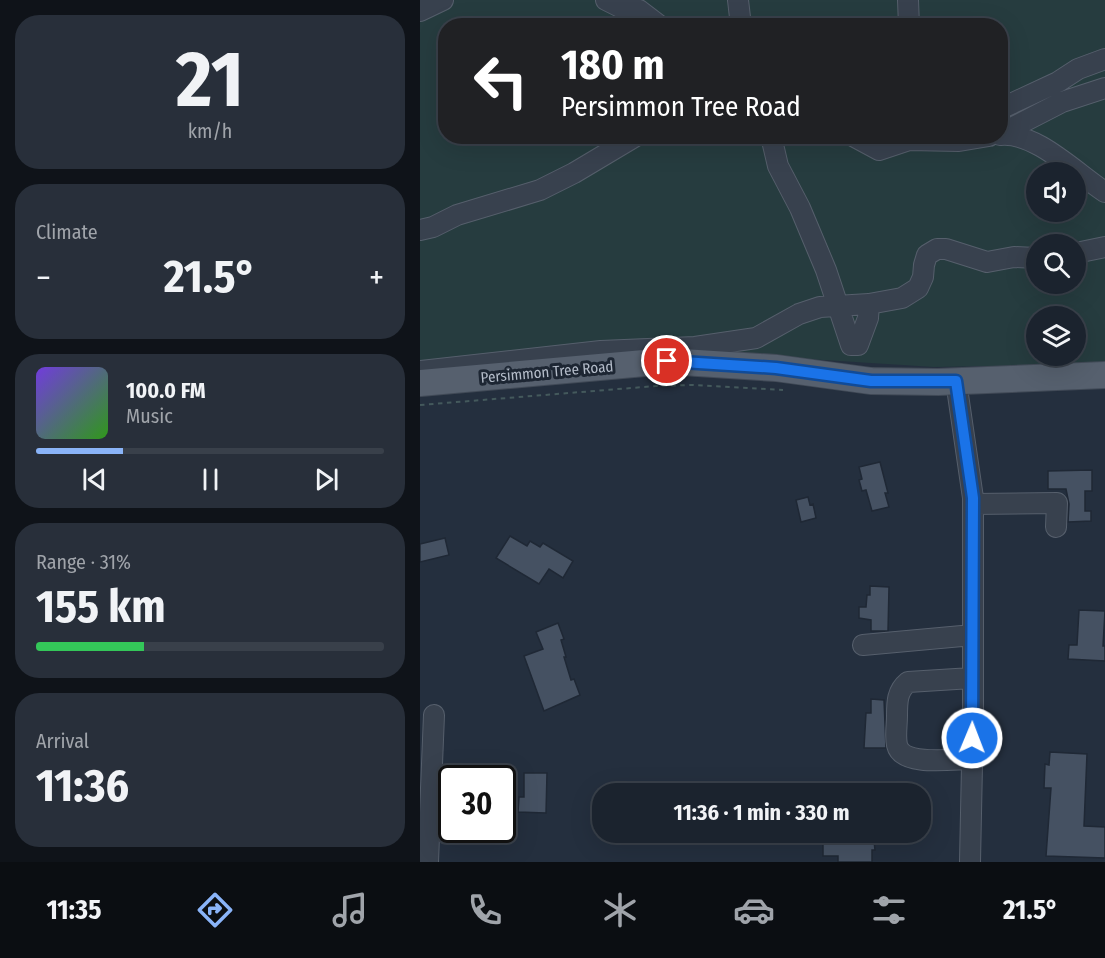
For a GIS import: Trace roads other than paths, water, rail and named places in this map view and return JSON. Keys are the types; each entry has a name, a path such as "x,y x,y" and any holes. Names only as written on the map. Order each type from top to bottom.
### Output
{"main road":[{"name":"Persimmon Tree Road","path":"420,383 667,361 776,368 871,381 956,381 1105,375"}],"street":[{"path":"420,11 443,0"},
{"path":"606,0 620,7 639,10 650,18"},
{"path":"738,0 740,18"},
{"path":"908,0 909,18"},
{"path":"1008,105 1058,82 1078,69 1105,59"},
{"path":"1008,130 1062,102 1105,88"},
{"path":"1008,134 1031,141 1105,192"},
{"path":"420,230 433,227 457,215 540,190 623,144"},
{"path":"773,144 778,166 800,207 826,270 851,345 858,345 869,304"},
{"path":"868,144 879,150 897,144"},
{"path":"1086,251 1105,247"},
{"path":"420,370 601,351 695,346 756,338 799,314 820,306 869,304 902,298 918,288 923,277 927,255 937,249 946,249 987,262 1014,257 1026,258"},
{"path":"956,381 974,504 970,862"},
{"path":"974,504 1057,503 1056,527"},
{"path":"863,645 973,635"},
{"path":"971,759 913,759 904,755 897,746 897,701 901,688 908,682 972,678"},
{"path":"429,862 434,715"}]}
